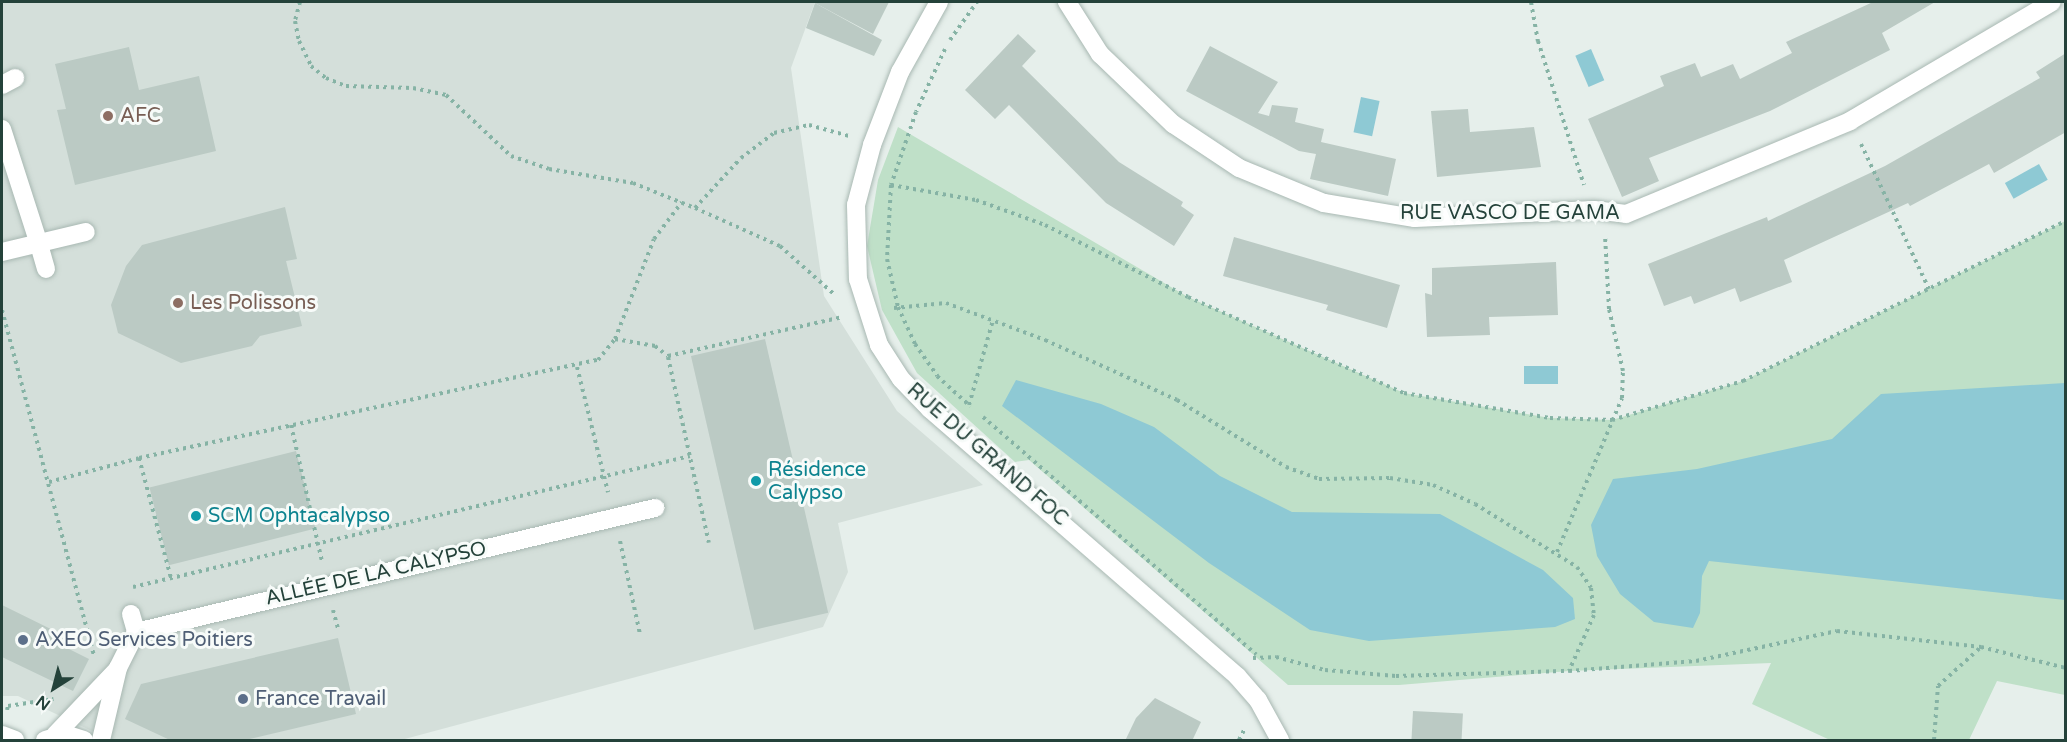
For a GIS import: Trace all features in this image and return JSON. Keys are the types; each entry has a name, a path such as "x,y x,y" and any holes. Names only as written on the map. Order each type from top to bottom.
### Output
{"street":[{"name":"RUE DU GRAND FOC","path":"939,2 900,72 872,145 856,204 854,244 867,313 879,345 900,379 930,409 1237,676 1258,700 1280,741"},
{"name":"RUE VASCO DE GAMA","path":"1067,2 1100,54 1173,124 1239,168 1277,186 1324,203 1415,218 1594,210 1626,214 1850,121 2052,2"},
{"path":"2,129 46,269"},
{"path":"2,252 38,241 86,232"},
{"name":"ALLÉE DE LA CALYPSO","path":"136,632 655,508"},
{"path":"100,741 118,668 136,632 131,614"},
{"path":"50,738 118,668"},
{"path":"2,735 15,741"},
{"path":"50,738 84,741"}],"path":[{"path":"300,2 295,21 299,41 311,66 326,78 346,86 413,88 446,95 511,156 549,169 624,181 682,202 780,246 841,300"},
{"path":"977,2 938,63 891,185 886,259 898,307 937,376 1257,654 1325,670 1396,676 1569,671 1696,661 1837,631 1981,647 2066,668"},
{"path":"1531,2 1538,41 1610,263 1610,309 1623,371 1622,398 1557,552"},
{"path":"1850,121 1929,289"},
{"path":"695,208 741,158 774,132 794,125 832,129"},
{"path":"891,185 976,200 1045,225 1188,297 1404,393 1550,418 1612,420 1743,381 2066,221"},
{"path":"49,482 139,458 562,365 577,367 598,360 615,339 654,239 682,202"},
{"path":"867,313 898,307 946,303 993,320 1177,400 1286,467 1319,479 1390,478 1433,485 1557,552 1577,567 1591,588 1593,606 1590,631 1569,671"},
{"path":"668,356 846,316 844,308"},
{"path":"2,310 94,657 118,668"},
{"path":"969,405 993,320"},
{"path":"615,339 655,346 668,356 709,543"},
{"path":"291,425 338,629"},
{"path":"125,589 690,456"},
{"path":"139,458 171,578"},
{"path":"1934,741 1938,686 1981,647"},
{"path":"1237,676 1257,654"}],"shaded area":[{"path":"2,2 815,2 791,68 824,296 897,411 983,485 838,523 848,572 823,627 401,740 111,740 18,696 2,696"}],"green space":[{"path":"898,127 1188,297 1404,393 1550,418 1612,420 1743,381 2065,221 2065,695 1997,681 1969,740 1830,740 1752,704 1771,663 1569,671 1399,685 1288,685 1029,460 1015,462 917,373 882,310 867,246 878,180"}],"water":[{"path":"1591,49 1604,80 1589,87 1575,56"},
{"path":"1361,97 1380,101 1372,136 1354,132"},
{"path":"2039,164 2048,180 2014,199 2005,183"},
{"path":"1524,366 1558,366 1558,384 1524,384"},
{"path":"1016,380 1101,404 1154,427 1220,476 1292,512 1440,514 1543,570 1573,598 1575,619 1555,627 1369,641 1310,630 1209,563 1002,406"},
{"path":"2065,383 2065,600 1709,561 1702,576 1700,613 1693,628 1654,622 1620,594 1597,556 1591,525 1613,479 1697,469 1832,439 1881,394"}],"building":[{"path":"813,2 889,2 873,34"},
{"path":"1873,2 1935,2 1882,33 1890,50 1770,111 1649,158 1659,181 1622,197 1588,119 1664,86 1660,76 1695,63 1701,77 1733,64 1740,79 1792,53 1786,42"},
{"path":"815,3 882,40 874,56 806,28"},
{"path":"1018,34 1036,51 1022,66 1119,162 1183,202 1181,206 1194,215 1174,246 1106,203 1009,105 995,119 965,90"},
{"path":"1210,46 1278,82 1258,113 1269,116 1272,105 1298,108 1295,122 1324,129 1321,142 1396,159 1388,196 1310,179 1316,154 1299,151 1186,91"},
{"path":"129,47 139,90 199,76 216,151 75,185 57,110 66,109 55,64"},
{"path":"2066,53 2066,132 1994,173 1989,164 1910,206 1908,203 1784,260 1792,282 1740,302 1735,288 1694,304 1691,296 1664,306 1648,264 1767,217 1768,221 1885,166 2040,78 2036,72"},
{"path":"1468,109 1470,132 1534,127 1541,167 1437,177 1431,111"},
{"path":"285,207 297,259 286,261 302,326 260,336 252,346 181,363 118,333 111,305 126,266 142,245"},
{"path":"1234,237 1400,285 1387,328 1326,310 1328,305 1223,276"},
{"path":"1556,262 1558,315 1489,317 1490,335 1427,337 1425,293 1432,295 1432,268"},
{"name":"Résidence Calypso","path":"765,339 828,613 754,630 691,356"},
{"path":"296,451 315,529 169,565 149,488"},
{"path":"2,605 67,637 63,646 89,659 73,691 2,657"},
{"name":"France Travail","path":"338,638 356,714 241,741 172,741 125,719 141,684"},
{"path":"1155,698 1201,722 1192,741 1125,741 1136,718"},
{"path":"1413,711 1463,714 1462,740 1411,740"}],"place":[{"name":"AFC","path":"108,116"},
{"name":"Les Polissons","path":"178,303"},
{"name":"Résidence Calypso","path":"756,481"},
{"name":"SCM Ophtacalypso","path":"196,516"},
{"name":"AXEO Services Poitiers","path":"23,640"},
{"name":"France Travail","path":"243,699"}]}
